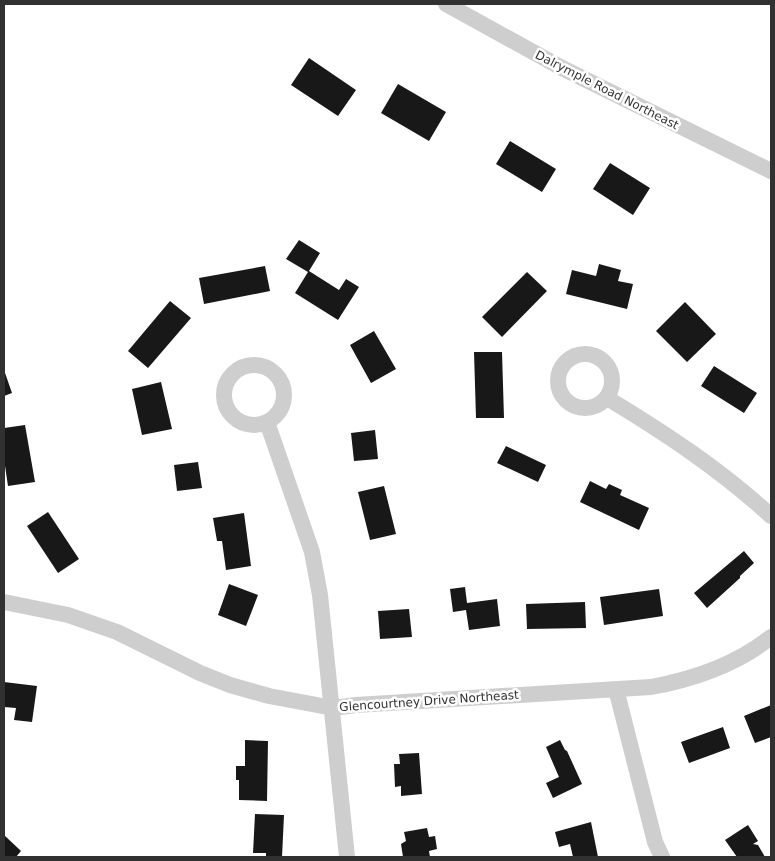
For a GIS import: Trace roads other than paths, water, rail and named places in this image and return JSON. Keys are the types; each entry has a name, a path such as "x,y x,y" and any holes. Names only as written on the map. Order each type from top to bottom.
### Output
{"street":[{"name":"Dalrymple Road Northeast","path":"454,6 562,68 771,171"},
{"path":"607,398 665,433 747,494 771,516"},
{"path":"268,422 312,552 320,595 347,857"},
{"name":"Glencourtney Drive Northeast","path":"4,602 68,615 100,626 230,685 269,696 333,708 651,687 704,674 740,658 771,637"},
{"path":"616,688 655,842 662,857"}]}
